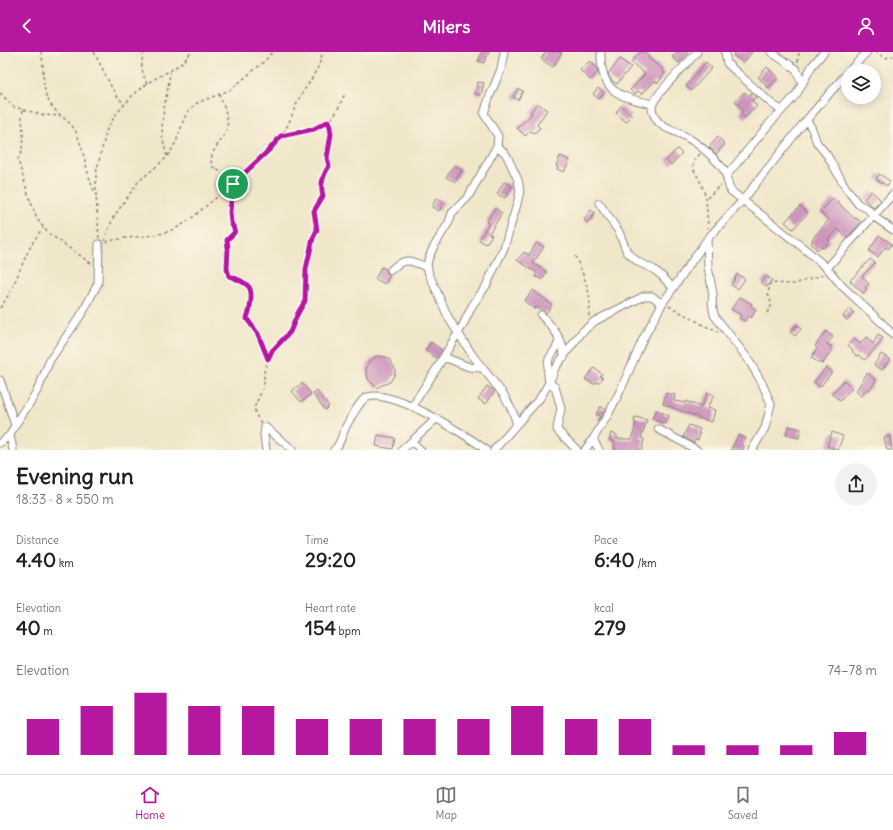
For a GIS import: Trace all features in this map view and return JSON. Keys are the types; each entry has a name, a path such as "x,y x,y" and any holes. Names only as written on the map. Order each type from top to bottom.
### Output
{"street":[{"path":"504,52 501,69 484,114 498,136 497,146 468,197 452,213 449,222 428,260 428,274 443,309 482,368 508,401 517,424"},
{"path":"601,52 602,70 607,84 616,92 639,101 653,104"},
{"path":"697,52 672,78 653,104 652,112 657,122 662,126 688,138 722,166 731,191 796,241 828,270 842,286 893,334"},
{"path":"725,52 727,63 772,104 781,110"},
{"path":"771,52 796,69 802,82"},
{"path":"727,179 781,110 796,95 812,66 824,52"},
{"path":"856,64 867,52"},
{"path":"585,450 593,439 622,387 642,341 662,304 673,288 709,237 743,200 807,120 841,81"},
{"path":"807,120 817,144 830,160 846,188 858,204 868,209 873,216 893,230"},
{"path":"414,407 418,397 444,358 463,325 472,306 486,286 501,256 519,197 520,187 505,153 497,146"},
{"path":"828,270 893,194"},
{"path":"599,203 619,232 627,252 631,257 653,269 673,288"},
{"path":"709,237 708,267 713,294 713,312 748,359 762,383 771,404 765,428 752,450"},
{"path":"0,443 10,435 39,387 54,353 83,312 98,283 99,244"},
{"path":"391,270 407,261 415,262 428,268"},
{"path":"494,450 540,398 555,368 586,328 595,321 644,296 652,296 662,304"},
{"path":"541,315 550,323 559,339 564,356"},
{"path":"559,339 557,348 549,361 547,371 549,382 555,388 562,408 557,429 558,432 577,450"},
{"path":"444,358 468,367 482,368"},
{"path":"0,380 15,425"},
{"path":"334,450 338,445 345,428 360,404 367,397 374,395 385,396 414,407 467,436 486,450"},
{"path":"402,450 436,419"},
{"path":"265,427 264,435 266,450"},
{"path":"265,427 288,445 292,450"},
{"path":"658,429 697,450"},
{"path":"10,435 13,450"},
{"path":"593,439 599,450"},
{"path":"412,442 421,450"}],"path":[{"path":"41,52 44,72 44,88 47,97 50,104 60,116 75,130 82,149 88,176 96,195"},
{"path":"94,52 112,88 125,105"},
{"path":"144,52 142,71 147,84"},
{"path":"99,244 96,173 107,129 116,114 133,95 147,84 184,61 191,52"},
{"path":"272,52 266,61 230,90 196,102 189,110 179,130 176,142 167,156 138,182 114,218 109,227 104,243 126,238 156,235 175,229 233,184 269,150 281,136 289,124 298,101 309,84 322,56 322,52"},
{"path":"796,69 799,52"},
{"path":"875,52 885,58 893,56"},
{"path":"167,156 163,143 161,123 166,102 170,71"},
{"path":"0,94 14,107 44,115 60,116"},
{"path":"219,94 225,110 227,125 224,135 214,151 211,163 214,168 229,176 233,184 230,212 231,223 235,230 227,240 227,272 229,276 248,284 250,287 252,293 247,319 258,334 268,359"},
{"path":"281,136 314,129 329,121 335,114 345,94"},
{"path":"23,110 22,150 18,160 32,206 43,228 54,238 99,268"},
{"path":"265,427 257,417 254,408 263,388 264,372 268,359 272,351 290,332 305,301 306,269 313,238 317,230 314,211 323,196 321,190 322,184 329,166 327,158 331,134 329,121"},
{"path":"704,150 692,164 694,173 704,190 709,237"},
{"path":"706,199 727,179"},
{"path":"0,308 11,290 32,242 43,228"},
{"path":"574,256 581,270 588,292 590,306 586,328"},
{"path":"767,313 772,305 768,294 770,282 794,284 828,270"},
{"path":"662,304 685,314 709,328 730,335"}],"building":[{"path":"482,52 489,52 484,63 478,61"},
{"path":"546,52 562,52 553,67 541,59"},
{"path":"640,52 644,52 649,56 648,58 663,69 662,71 665,73 658,83 655,81 642,94 638,91 635,94 630,90 645,74 631,62"},
{"path":"676,52 689,52 679,63 672,57"},
{"path":"736,52 752,52 743,63 733,55"},
{"path":"620,59 631,67 617,84 611,80 608,74"},
{"path":"590,61 597,68 598,72 590,80 580,70"},
{"path":"706,62 712,68 691,91 686,86"},
{"path":"767,67 778,78 768,88 758,77"},
{"path":"478,82 484,83 481,95 475,94"},
{"path":"598,88 604,93 599,99 593,94"},
{"path":"518,89 523,91 518,100 513,97"},
{"path":"744,92 749,96 751,93 756,97 752,101 757,106 745,118 740,113 743,110 735,101"},
{"path":"537,103 547,110 537,125 540,128 534,133 531,131 525,136 517,128 532,114 530,113"},
{"path":"621,106 632,116 626,122 616,113"},
{"path":"718,137 725,144 716,154 709,147"},
{"path":"677,149 682,153 671,165 666,160"},
{"path":"560,156 570,160 564,172 557,169 558,167 556,166"},
{"path":"454,165 462,170 455,182 446,177"},
{"path":"879,174 890,181 887,186 876,179"},
{"path":"504,182 512,186 505,198 497,194"},
{"path":"871,191 881,200 874,208 864,199"},
{"path":"436,198 444,202 439,211 432,207"},
{"path":"833,198 855,219 856,218 861,222 847,238 838,229 828,239 830,241 823,248 821,246 817,250 811,243 813,241 812,239 829,220 820,212"},
{"path":"800,206 808,213 793,229 785,222"},
{"path":"495,208 502,213 489,234 492,235 486,244 479,240 489,223 486,222"},
{"path":"591,210 595,213 588,223 584,220"},
{"path":"879,235 892,244 888,249 885,247 878,257 869,251"},
{"path":"536,243 544,247 533,263 547,272 542,280 535,276 537,273 517,260 524,252 529,255"},
{"path":"870,259 875,263 862,276 869,284 865,287 867,289 863,293 850,281"},
{"path":"381,267 386,269 387,273 390,275 385,284 375,279"},
{"path":"737,274 745,279 738,289 731,285"},
{"path":"766,276 772,280 767,287 761,282"},
{"path":"533,290 552,305 546,313 536,307 534,309 524,301"},
{"path":"740,297 752,304 751,306 756,310 751,318 748,316 745,321 739,318 741,315 731,309"},
{"path":"850,309 854,313 847,320 843,316"},
{"path":"796,325 801,329 795,336 790,332"},
{"path":"826,331 833,337 827,344 832,347 830,350 832,351 822,364 811,358 817,348 815,346"},
{"path":"878,335 883,338 865,360 859,355 857,356 848,345 854,339 860,344 866,337 873,344"},
{"path":"431,342 442,350 436,358 425,350"},
{"path":"881,354 890,359 882,370 874,365"},
{"path":"377,356 386,357 390,360 395,369 395,374 390,382 377,388 368,379 366,370 369,361"},
{"path":"826,367 832,372 820,387 814,382"},
{"path":"594,368 602,374 600,376 603,378 598,383 596,382 594,384 585,379"},
{"path":"867,373 876,380 869,391 868,388 861,396 856,391"},
{"path":"844,380 852,388 840,401 832,394"},
{"path":"302,383 311,394 301,402 292,391"},
{"path":"487,386 495,391 486,404 478,399"},
{"path":"317,391 329,406 325,410 313,394"},
{"path":"708,392 714,395 707,408 715,410 712,422 663,404 666,393 675,395 674,401 685,403 686,401 701,407"},
{"path":"600,407 606,409 597,422 600,416 596,414"},
{"path":"656,410 669,416 665,424 652,419"},
{"path":"635,417 647,420 641,438 644,439 642,450 615,450 614,442 609,440 611,433 617,435 617,439 632,439 636,423 634,422"},
{"path":"689,425 700,429 698,433 700,434 698,440 695,439 694,443 683,437"},
{"path":"788,426 801,429 799,438 786,435"},
{"path":"832,432 843,436 838,450 827,446"},
{"path":"378,435 395,438 393,449 376,446"},
{"path":"738,435 746,438 742,445 744,446 743,450 731,450"},
{"path":"890,436 892,450 887,450 884,438"}],"route":[{"path":"329,121 331,134 327,158 329,166 322,184 321,190 323,196 314,211 317,232 313,238 306,269 307,278 304,305 298,313 289,334 272,351 268,359 263,350 258,334 247,319 250,310 252,293 250,287 248,284 229,276 227,272 228,248 226,242 235,230 232,226 230,218 233,184 269,150 281,136 314,129 329,121"}]}
